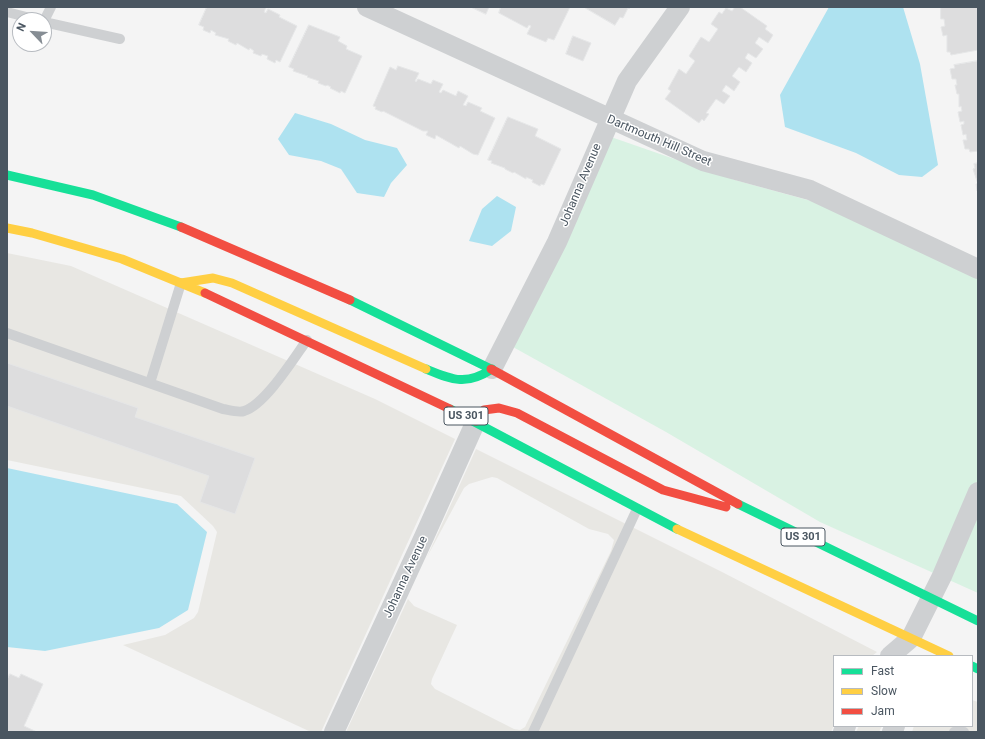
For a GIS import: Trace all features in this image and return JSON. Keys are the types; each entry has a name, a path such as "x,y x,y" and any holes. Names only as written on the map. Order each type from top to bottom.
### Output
{"main road":[{"name":"US 301","path":"7,175 93,195 200,234 344,297 492,370 764,518 978,621"},
{"name":"US 301","path":"7,228 32,233 122,259 219,299 476,421 637,509 911,647 945,655"},
{"path":"181,283 213,278 232,283 448,378 465,381 475,380 492,370"},
{"path":"476,421 484,410 499,408 517,413 663,490 764,518"}],"street":[{"name":"Dartmouth Hill Street","path":"367,7 609,120 702,161 810,190 978,269"},
{"name":"Johanna Avenue","path":"492,370 557,242 627,81 680,7"},
{"name":"Johanna Avenue","path":"334,732 476,421"},
{"path":"892,655 911,647 930,598 978,492"}],"lane":[{"path":"52,23 120,39"},
{"path":"150,383 181,283"},
{"path":"7,333 223,409 244,412 255,405 277,382 307,340"},
{"path":"533,732 637,509"},
{"path":"954,732 964,732"}],"shaded area":[{"path":"7,253 71,266 375,399 455,439 321,732 311,732 123,645 165,635 194,618 198,612 217,532 213,526 181,496 7,460"},
{"path":"476,449 724,573 877,652 873,655 833,655 833,727 831,732 346,732 408,599 414,606 457,625 432,679 431,684 435,689 514,729 520,730 525,727 611,551 614,540 608,534 589,529 497,478 492,477 469,484 464,488 427,557"},
{"path":"973,700 978,702 978,732 912,732 914,727 973,727"},
{"path":"858,727 882,727 879,732 856,732"}],"green space":[{"path":"611,137 735,180 844,210 978,274 978,593 820,522 666,432 513,347"}],"water":[{"path":"829,7 903,7 920,64 938,165 922,177 899,175 856,153 785,127 780,95"},
{"path":"295,113 331,124 365,140 397,148 407,165 391,183 384,197 357,193 341,169 321,161 289,155 278,139"},
{"path":"497,196 516,207 511,231 492,246 469,241 482,209"},
{"path":"7,468 177,504 207,532 188,610 159,628 45,651 7,647"}],"building":[{"path":"207,7 266,7 264,12 266,13 268,9 280,15 279,17 297,26 280,62 276,60 275,63 267,59 268,56 262,54 261,56 253,53 254,51 250,48 249,50 237,43 236,45 228,41 229,39 215,35 216,33 211,30 210,33 203,30 204,27 199,25"},
{"path":"471,7 489,7 486,14"},
{"path":"501,7 570,7 554,40 548,38 546,42 527,34 531,26 529,25 527,28 499,13"},
{"path":"584,7 631,7 629,9 628,8 623,18 620,17 615,25"},
{"path":"735,7 740,7 767,26 765,29 773,35 768,43 759,37 755,43 763,49 756,58 748,53 745,58 752,63 746,72 739,67 732,76 740,82 734,91 726,85 722,91 730,96 724,104 716,99 706,113 709,114 704,121 702,119 699,123 665,99 671,91 668,89 679,69 686,74 695,61 689,56 701,37 709,42 718,29 711,24 719,12 722,14 726,8 732,11"},
{"path":"941,7 978,7 978,50 951,55 950,52 947,52 947,35 943,36 941,27 945,26 944,19 941,19"},
{"path":"309,25 340,37 338,41 347,46 346,49 362,56 345,93 341,91 340,93 327,85 318,83 319,81 293,71 294,69 289,67"},
{"path":"573,36 591,43 583,61 566,54"},
{"path":"978,61 978,151 970,152 969,149 965,149 963,140 967,140 966,134 963,135 961,125 964,124 964,121 960,122 958,112 962,111 961,106 959,107 959,94 957,94 955,85 957,85 956,79 952,79 950,69 955,68 954,65"},
{"path":"398,66 419,73 415,81 416,82 418,79 431,84 433,80 443,84 439,92 441,93 443,90 456,96 458,91 468,96 463,105 466,106 468,102 482,108 480,111 495,118 478,155 473,154 460,146 459,148 436,135 435,139 426,135 428,131 423,131 383,111 382,112 375,109 376,107 373,106 390,67 396,70"},
{"path":"508,117 538,129 535,136 561,149 544,185 541,184 540,186 532,182 533,180 526,177 526,179 514,172 513,173 505,168 491,163 492,161 488,160"},
{"path":"978,163 978,184 973,169 975,168 974,164"},
{"path":"976,184 978,184 978,191 977,191"},
{"path":"7,363 138,408 135,417 255,458 235,514 200,502 209,476 7,406"},
{"path":"10,674 19,678 21,674 43,684 24,726 37,732 11,732 7,730 7,680"}],"traffic: fast":[{"path":"7,175 93,195 181,227"},
{"path":"350,300 491,369"},
{"path":"426,369 459,380 475,378 492,369"},
{"path":"450,409 677,529"},
{"path":"738,504 978,621"},
{"path":"973,666 978,669"}],"traffic: slow":[{"path":"7,228 32,233 122,259 205,293"},
{"path":"181,283 213,278 232,283 426,369"},
{"path":"677,529 947,655"}],"traffic: jam":[{"path":"181,227 350,300"},
{"path":"205,293 450,409"},
{"path":"491,369 738,504"},
{"path":"476,421 484,410 499,408 517,413 663,490 726,507"}]}
